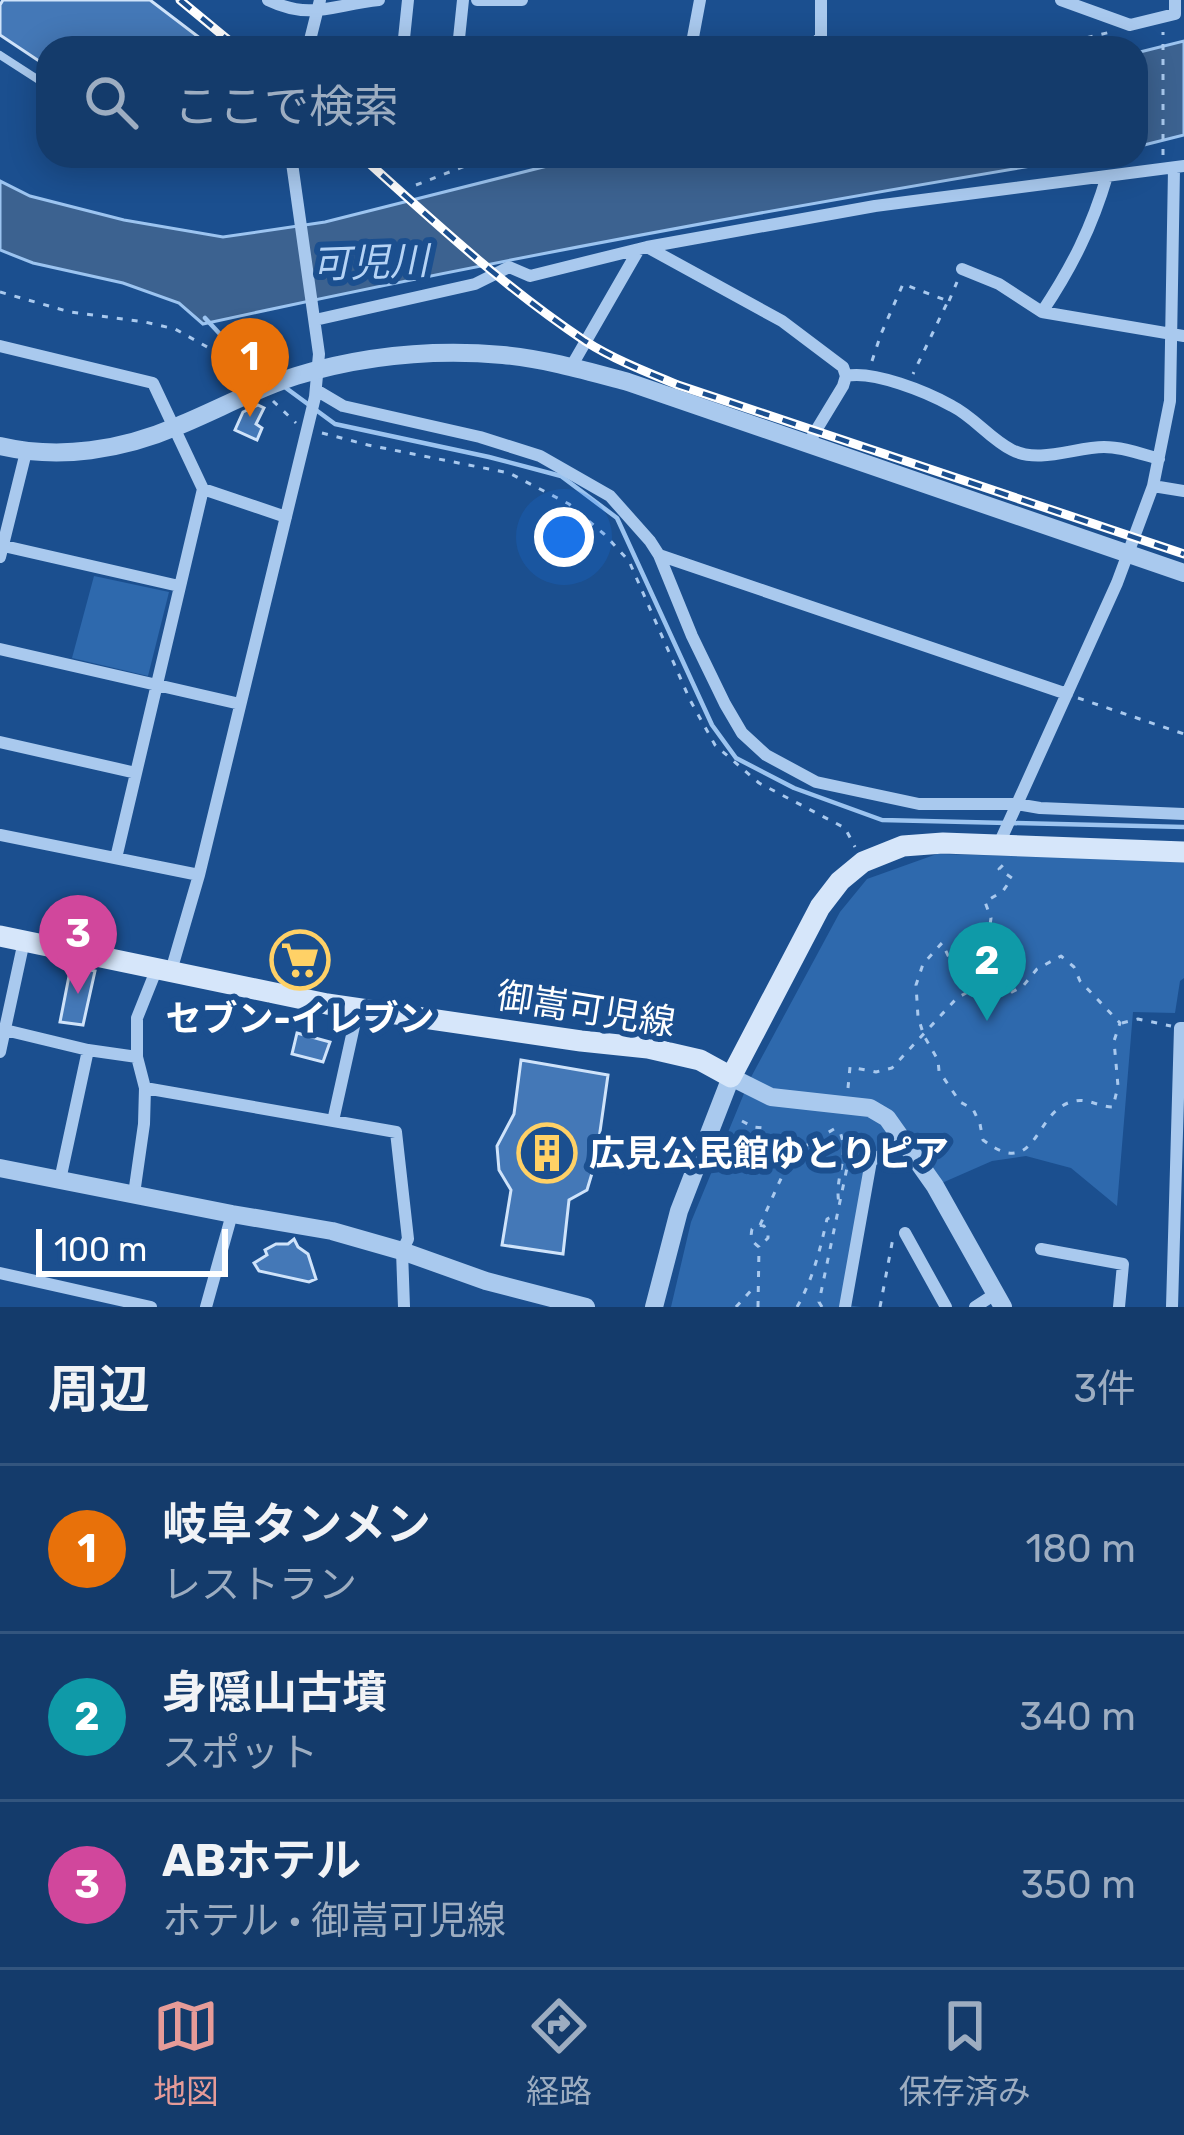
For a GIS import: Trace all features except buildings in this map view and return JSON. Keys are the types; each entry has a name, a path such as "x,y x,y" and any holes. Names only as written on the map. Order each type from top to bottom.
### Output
{"main road":[{"path":"731,1077 820,907 863,862 903,846 943,843 1184,852"},
{"name":"御嵩可児線","path":"0,937 358,1008 648,1048 700,1060 731,1077"}],"street":[{"path":"268,0 298,10 379,0"},
{"path":"404,36 408,0"},
{"path":"459,36 463,0"},
{"path":"477,0 522,0"},
{"path":"693,36 700,0"},
{"path":"820,36 821,0"},
{"path":"1061,0 1130,25 1175,14 1175,0"},
{"path":"311,36 318,6"},
{"path":"134,1194 145,1088 137,1057 137,1018 146,990 164,969 200,875 316,386 315,315 293,168"},
{"path":"315,315 475,284 509,267 530,277 643,248 875,206 1174,168 1178,335 1153,486 1129,555 1016,804 1006,846"},
{"path":"1042,312 1071,268 1107,176"},
{"path":"571,367 643,248"},
{"path":"643,248 782,321 844,367 846,376 809,442"},
{"path":"962,269 998,284 1042,312 1178,335"},
{"path":"0,346 152,383 203,489 116,858"},
{"path":"316,386 381,358 506,355 571,367 809,442 1184,573"},
{"path":"846,376 868,374 954,406 1016,453 1040,455 1102,447 1159,460"},
{"path":"0,446 69,454 113,446 173,429 292,378 316,386 343,406 480,437 540,456 610,496 659,555 692,636 742,733 766,755 816,782 919,804 1016,804 1184,814"},
{"path":"26,452 1,549 179,586"},
{"path":"1153,486 1184,491"},
{"path":"203,489 286,518"},
{"path":"659,555 1067,694"},
{"path":"0,649 240,704"},
{"path":"0,742 136,773"},
{"path":"0,835 200,875"},
{"path":"0,1052 24,941"},
{"path":"333,1121 358,1008"},
{"path":"1172,1307 1179,1257 1182,1028"},
{"path":"5,1030 137,1057"},
{"path":"60,1180 88,1050"},
{"path":"654,1307 680,1211 731,1077 771,1097 870,1108 887,1118 935,1186 999,1301 975,1307"},
{"path":"145,1088 396,1132 408,1238 402,1251 404,1307"},
{"path":"844,1307 871,1161 906,1141"},
{"path":"0,1168 332,1231 486,1281 586,1307"},
{"path":"206,1307 232,1214"},
{"path":"905,1233 946,1307"},
{"path":"1041,1249 1123,1264 1120,1307"},
{"path":"0,1273 151,1307"}],"lane":[{"path":"0,55 36,78"}],"path":[{"path":"1163,17 1174,168"},
{"path":"1099,36 1130,25"},
{"path":"416,185 460,168"},
{"path":"906,387 962,269"},
{"path":"868,374 903,284 948,301"},
{"path":"0,292 70,312 176,329 261,389 301,428 509,473 568,504 629,561 715,745 759,783 845,828 863,862"},
{"path":"1067,694 1184,734"},
{"path":"966,980 998,949 988,939 991,918 985,902 1012,878 999,869 1006,846"},
{"path":"942,944 974,997 1000,986 1012,992 1037,969 1061,956 1120,1023 1114,1041 1118,1086 1113,1107 1075,1100 1060,1106 1035,1142 1016,1153 999,1153 982,1140 973,1109 960,1102 939,1071 915,1004 916,986 923,964 942,944"},
{"path":"977,972 987,977 987,993"},
{"path":"848,1096 850,1067 877,1072 892,1069 957,998 968,992"},
{"path":"1120,1023 1138,1019 1182,1028"},
{"path":"742,1121 763,1128 764,1147 771,1158 788,1162"},
{"path":"759,1247 752,1242 752,1229 760,1226 788,1162 797,1151 834,1130 840,1132 845,1153 839,1203"},
{"path":"822,1307 848,1163 867,1156"},
{"path":"797,1307 818,1260 826,1219 837,1214"},
{"path":"758,1307 759,1247 768,1238 760,1226"},
{"path":"880,1307 894,1230 905,1233"},
{"path":"736,1307 758,1284"}],"shaded area":[{"path":"94,576 169,592 148,676 72,658"},
{"path":"937,854 1184,860 1184,978 1175,1013 1133,1012 1117,1206 1071,1168 1026,1156 992,1161 935,1186 905,1141 871,1161 846,1305 861,1307 671,1307 691,1222 750,1079 840,912 867,879"}],"water":[{"path":"1184,41 1184,135 1148,144 1148,50"},
{"name":"可児川","path":"539,168 1021,168 646,234 203,324 179,303 0,250 0,181 30,196 124,220 223,237 325,222"}],"waterway":[{"path":"205,318 232,347 272,377"},
{"path":"286,388 335,424 561,476 617,518 712,725 736,758 794,788 882,820 1184,827"}],"railway":[{"path":"180,0 224,36"},
{"path":"374,168 526,298 618,359 678,385 1184,554"}],"place":[{"name":"岐阜タンメン","path":"250,417"},
{"name":"セブン-イレブン","path":"300,960"},
{"name":"ABホテル","path":"78,994"},
{"name":"身隠山古墳","path":"987,1021"},
{"name":"広見公民館ゆとりピア","path":"547,1153"}]}
